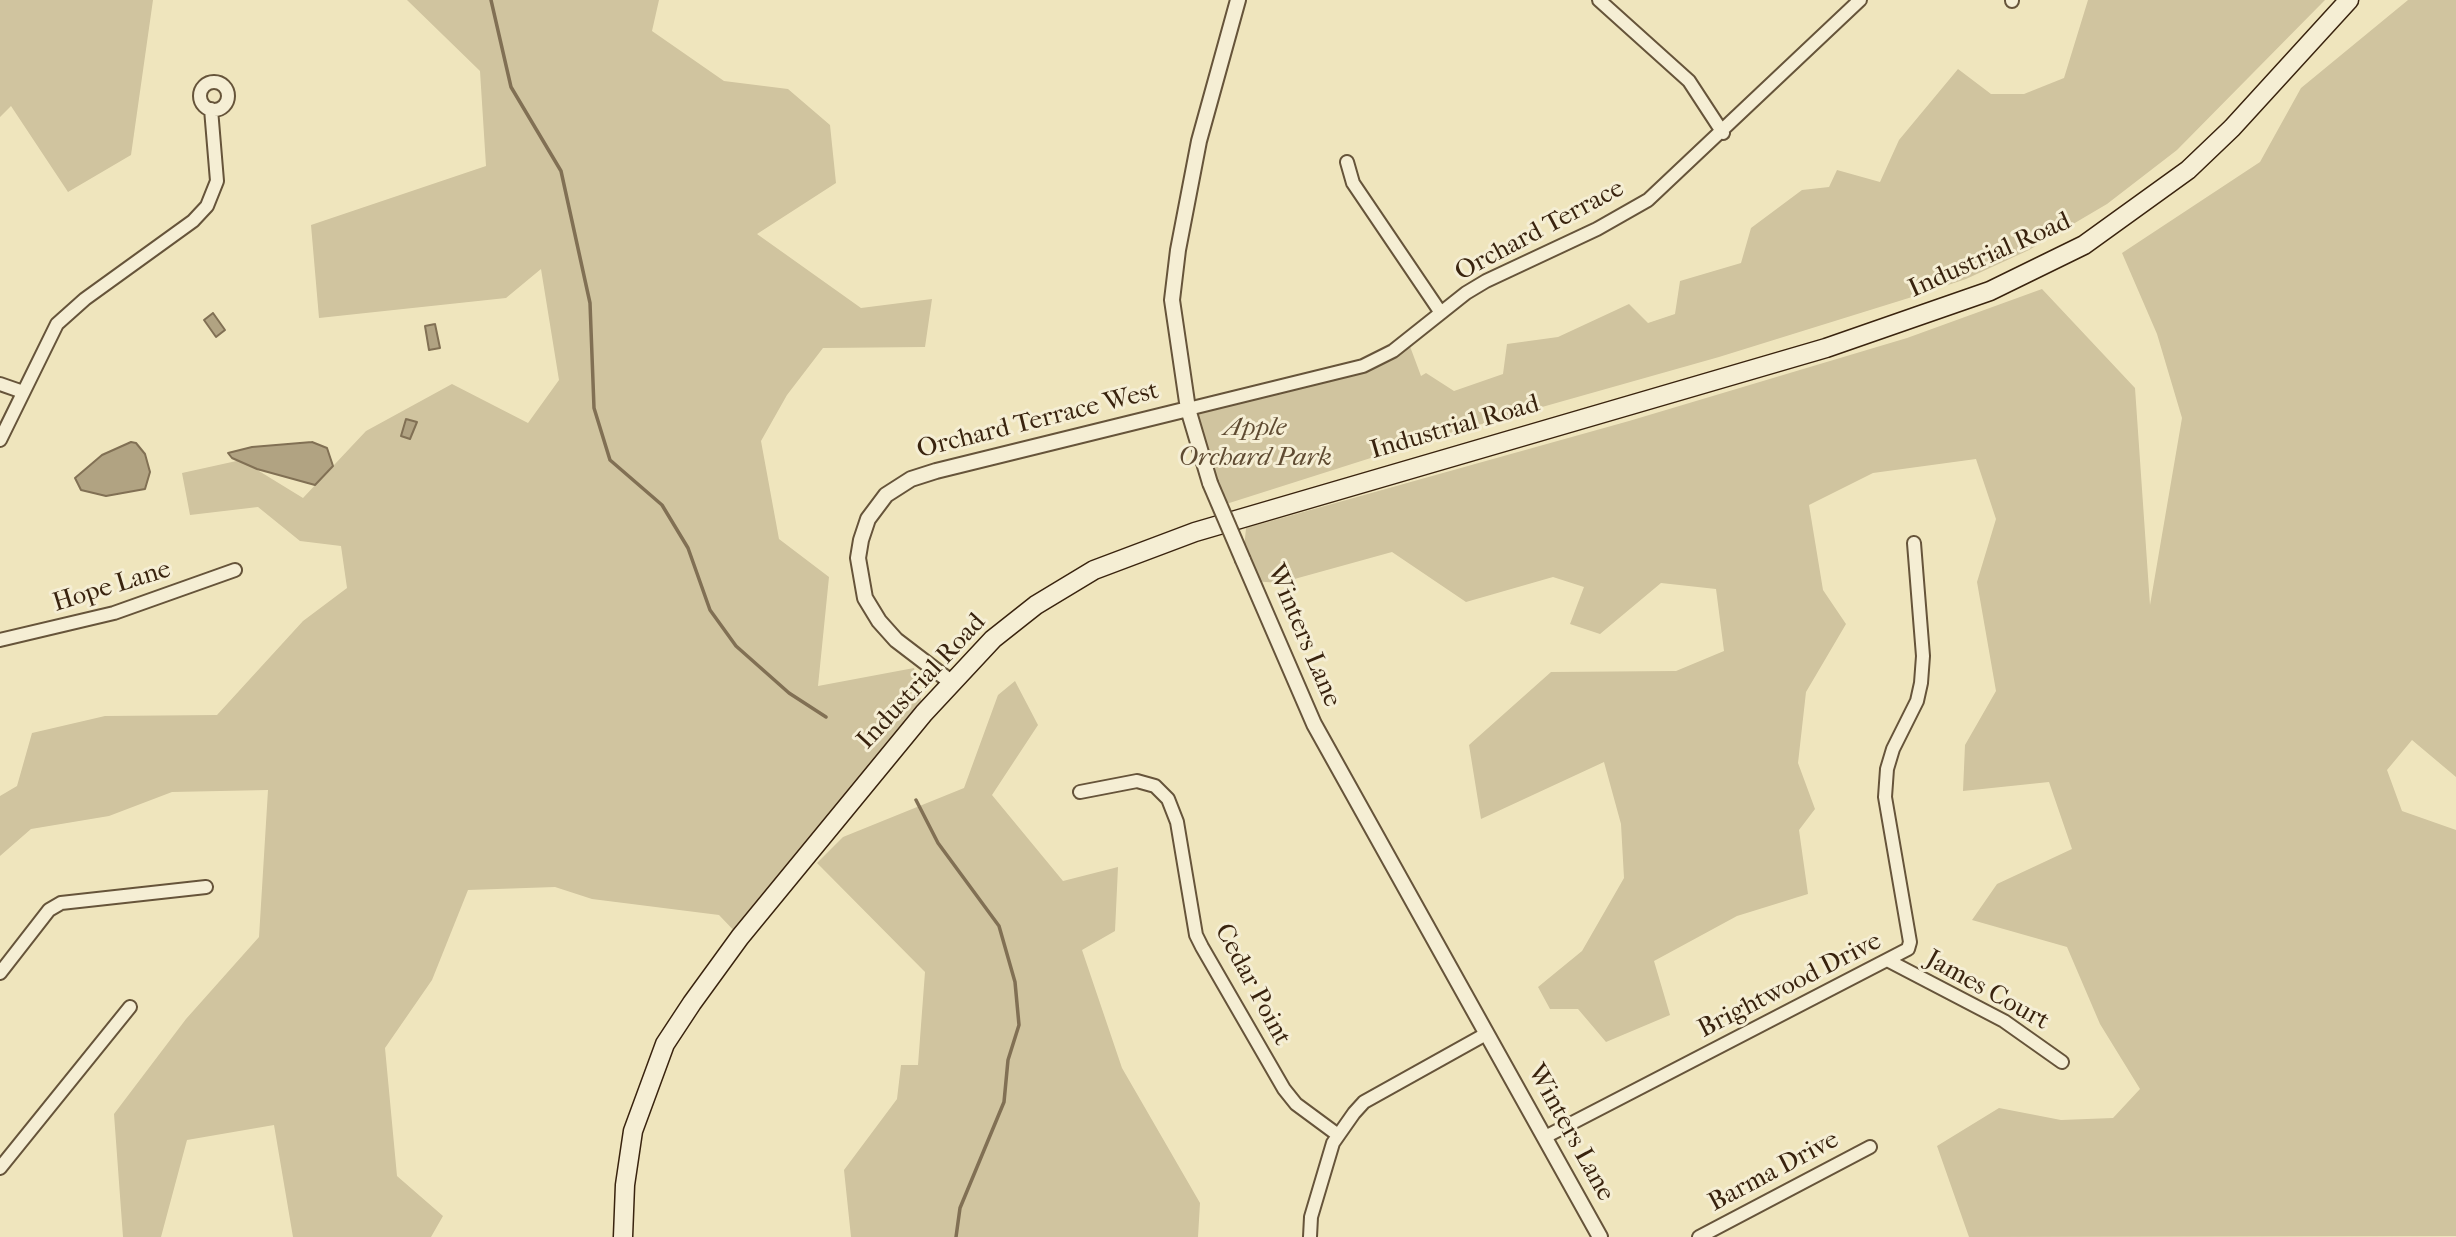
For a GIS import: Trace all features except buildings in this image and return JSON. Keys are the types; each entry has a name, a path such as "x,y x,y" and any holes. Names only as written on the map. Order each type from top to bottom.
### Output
{"main road":[{"name":"Industrial Road","path":"623,1237 625,1185 633,1131 665,1044 740,937 951,682 993,639 1036,605 1094,570 1134,554 1356,484 1826,348 1934,312 2040,268 2084,245 2188,170 2232,128 2349,0"}],"street":[{"path":"1599,0 1689,81 1723,133"},
{"name":"Orchard Terrace","path":"1188,409 1363,366 1393,351 1486,281 1597,229 1648,200 1723,133 1860,0"},
{"name":"Winters Lane","path":"1236,1 1199,141 1174,279 1173,320 1188,409 1210,483 1314,724 1600,1237"},
{"path":"0,440 57,324 66,314 193,221 207,206 217,181 211,109"},
{"path":"1347,162 1353,183 1441,313"},
{"path":"0,384 23,392"},
{"name":"Orchard Terrace West","path":"951,682 896,640 879,621 865,598 858,558 861,540 868,519 886,495 911,479 936,471 1188,409"},
{"name":"Brightwood Drive","path":"1545,1137 1906,951 1910,942 1887,817 1885,790 1893,749 1917,701 1922,683 1923,656 1914,544"},
{"name":"Hope Lane","path":"0,640 114,613 235,570"},
{"name":"Cedar Point","path":"1080,792 1137,781 1155,786 1168,799 1177,822 1196,935 1202,947 1284,1089 1296,1104 1338,1135"},
{"path":"0,973 49,910 61,903 206,887"},
{"name":"James Court","path":"1889,961 2004,1021 2063,1062"},
{"path":"0,1168 130,1007"},
{"path":"1310,1237 1317,1194 1338,1135 1364,1102 1486,1034"},
{"name":"Barma Drive","path":"1699,1237 1870,1147"}],"green space":[{"path":"0,0 153,0 131,155 68,192 11,106 0,117"},
{"path":"407,0 659,0 652,31 724,81 788,89 830,125 836,183 757,234 861,308 932,299 925,347 823,348 787,395 761,441 779,539 829,577 818,686 914,668 924,713 740,937 719,915 592,899 555,887 468,890 432,980 385,1048 397,1176 443,1216 431,1237 293,1237 274,1125 187,1140 161,1237 123,1237 114,1114 186,1019 259,937 268,790 172,792 109,816 31,829 0,856 0,796 17,786 32,733 105,716 217,715 303,621 347,588 341,546 300,541 258,507 190,515 182,473 241,460 303,498 366,431 452,384 528,423 559,380 541,269 506,298 319,318 311,225 486,166 480,71"},
{"name":"Apple Orchard Park","path":"2088,0 2325,0 2177,150 2107,204 2029,250 1966,279 1719,357 1443,435 1223,505 1188,409 1346,372 1408,341 1421,376 1426,373 1454,391 1503,374 1507,344 1558,337 1629,304 1648,323 1675,314 1680,281 1741,263 1751,228 1802,190 1829,187 1837,170 1880,182 1899,140 1958,69 1991,94 2024,94 2064,78"},
{"path":"2408,0 2456,0 2456,777 2412,740 2387,770 2402,811 2456,830 2456,1236 1969,1237 1937,1146 1999,1108 2061,1120 2113,1118 2140,1089 2100,1024 2067,947 1972,920 1997,884 2072,849 2049,782 1963,791 1965,745 1996,691 1977,582 1996,519 1976,459 1873,473 1809,505 1823,590 1846,624 1806,692 1798,763 1815,809 1799,830 1808,894 1737,916 1654,961 1670,1015 1606,1042 1578,1009 1550,1009 1538,987 1582,951 1624,878 1621,824 1604,762 1481,819 1469,745 1551,672 1676,671 1724,651 1716,589 1661,583 1600,634 1570,624 1584,587 1553,577 1466,602 1392,552 1280,583 1252,581 1243,560 1246,528 1629,421 1907,338 2042,289 2135,388 2150,605 2182,418 2157,334 2122,253 2260,162 2301,88"},
{"path":"1015,681 1038,725 992,795 1063,881 1118,867 1115,931 1082,950 1122,1068 1200,1203 1198,1237 851,1237 844,1170 897,1099 901,1065 918,1065 925,972 817,863 843,837 964,788 998,695"}],"shaded area":[{"path":"213,313 225,330 216,337 204,320"},
{"path":"435,324 440,348 429,350 425,326"},
{"path":"406,419 417,422 410,439 401,436"},
{"path":"131,442 136,443 145,454 150,472 145,489 106,496 81,490 75,478 102,455"},
{"path":"312,442 327,448 333,466 315,485 257,469 232,458 228,453 252,447"}],"waterway":[{"path":"491,0 511,87 561,171 590,303 594,408 610,460 662,505 688,548 710,610 736,646 789,693 826,717"},
{"path":"916,800 938,843 999,926 1015,982 1019,1025 1008,1060 1004,1102 960,1208 956,1237"}]}
